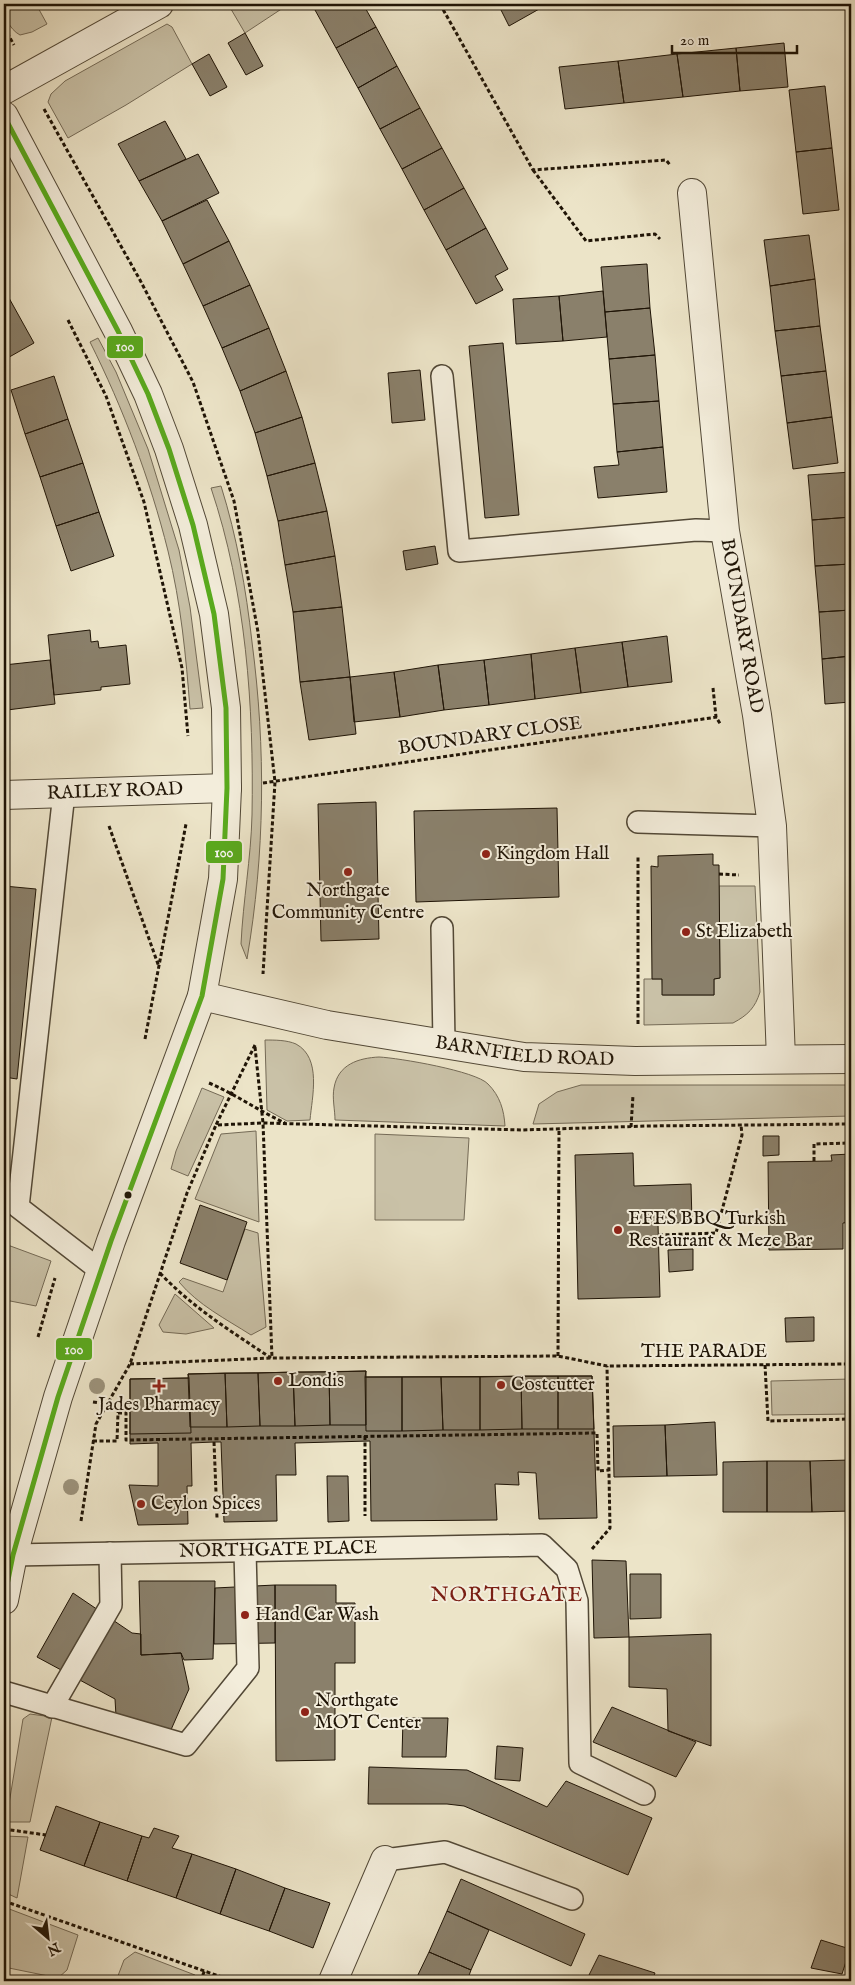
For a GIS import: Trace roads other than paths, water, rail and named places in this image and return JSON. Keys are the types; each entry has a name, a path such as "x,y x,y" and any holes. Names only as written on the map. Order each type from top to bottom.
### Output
{"street":[{"path":"4,90 159,4"},
{"path":"4,116 118,331 148,394 169,449 194,525 214,614 226,708 227,788 223,879 202,996 101,1271 58,1397 13,1555 4,1595"},
{"name":"BOUNDARY ROAD","path":"692,193 725,531 757,715 772,826 781,1059"},
{"name":"RAILEY ROAD","path":"4,795 227,788"},
{"name":"BARNFIELD ROAD","path":"202,996 327,1025 524,1057 635,1061 851,1059"},
{"path":"333,1981 385,1860"}],"lane":[{"path":"442,376 459,551 686,531 725,531"},
{"path":"64,793 18,1207 101,1271"},
{"path":"638,822 772,826"},
{"path":"442,928 444,1043"},
{"name":"NORTHGATE PLACE","path":"13,1555 542,1545 567,1569 577,1601 580,1763 644,1794"},
{"path":"4,1692 186,1745 248,1668 245,1551"},
{"path":"52,1706 112,1605 110,1553"},
{"path":"385,1860 445,1852 572,1899"}],"place":[{"name":"Kingdom Hall","path":"486,854"},
{"name":"Northgate Community Centre","path":"348,872"},
{"name":"St Elizabeth","path":"686,932"},
{"name":"EFES BBQ Turkish Restaurant & Meze Bar","path":"618,1230"},
{"name":"Londis","path":"278,1381"},
{"name":"Costcutter","path":"501,1385"},
{"name":"Jades Pharmacy","path":"159,1386"},
{"name":"Ceylon Spices","path":"141,1504"},
{"name":"Hand Car Wash","path":"245,1615"},
{"name":"Northgate MOT Center","path":"305,1712"}],"district":[{"name":"NORTHGATE","path":"507,1595"}]}
